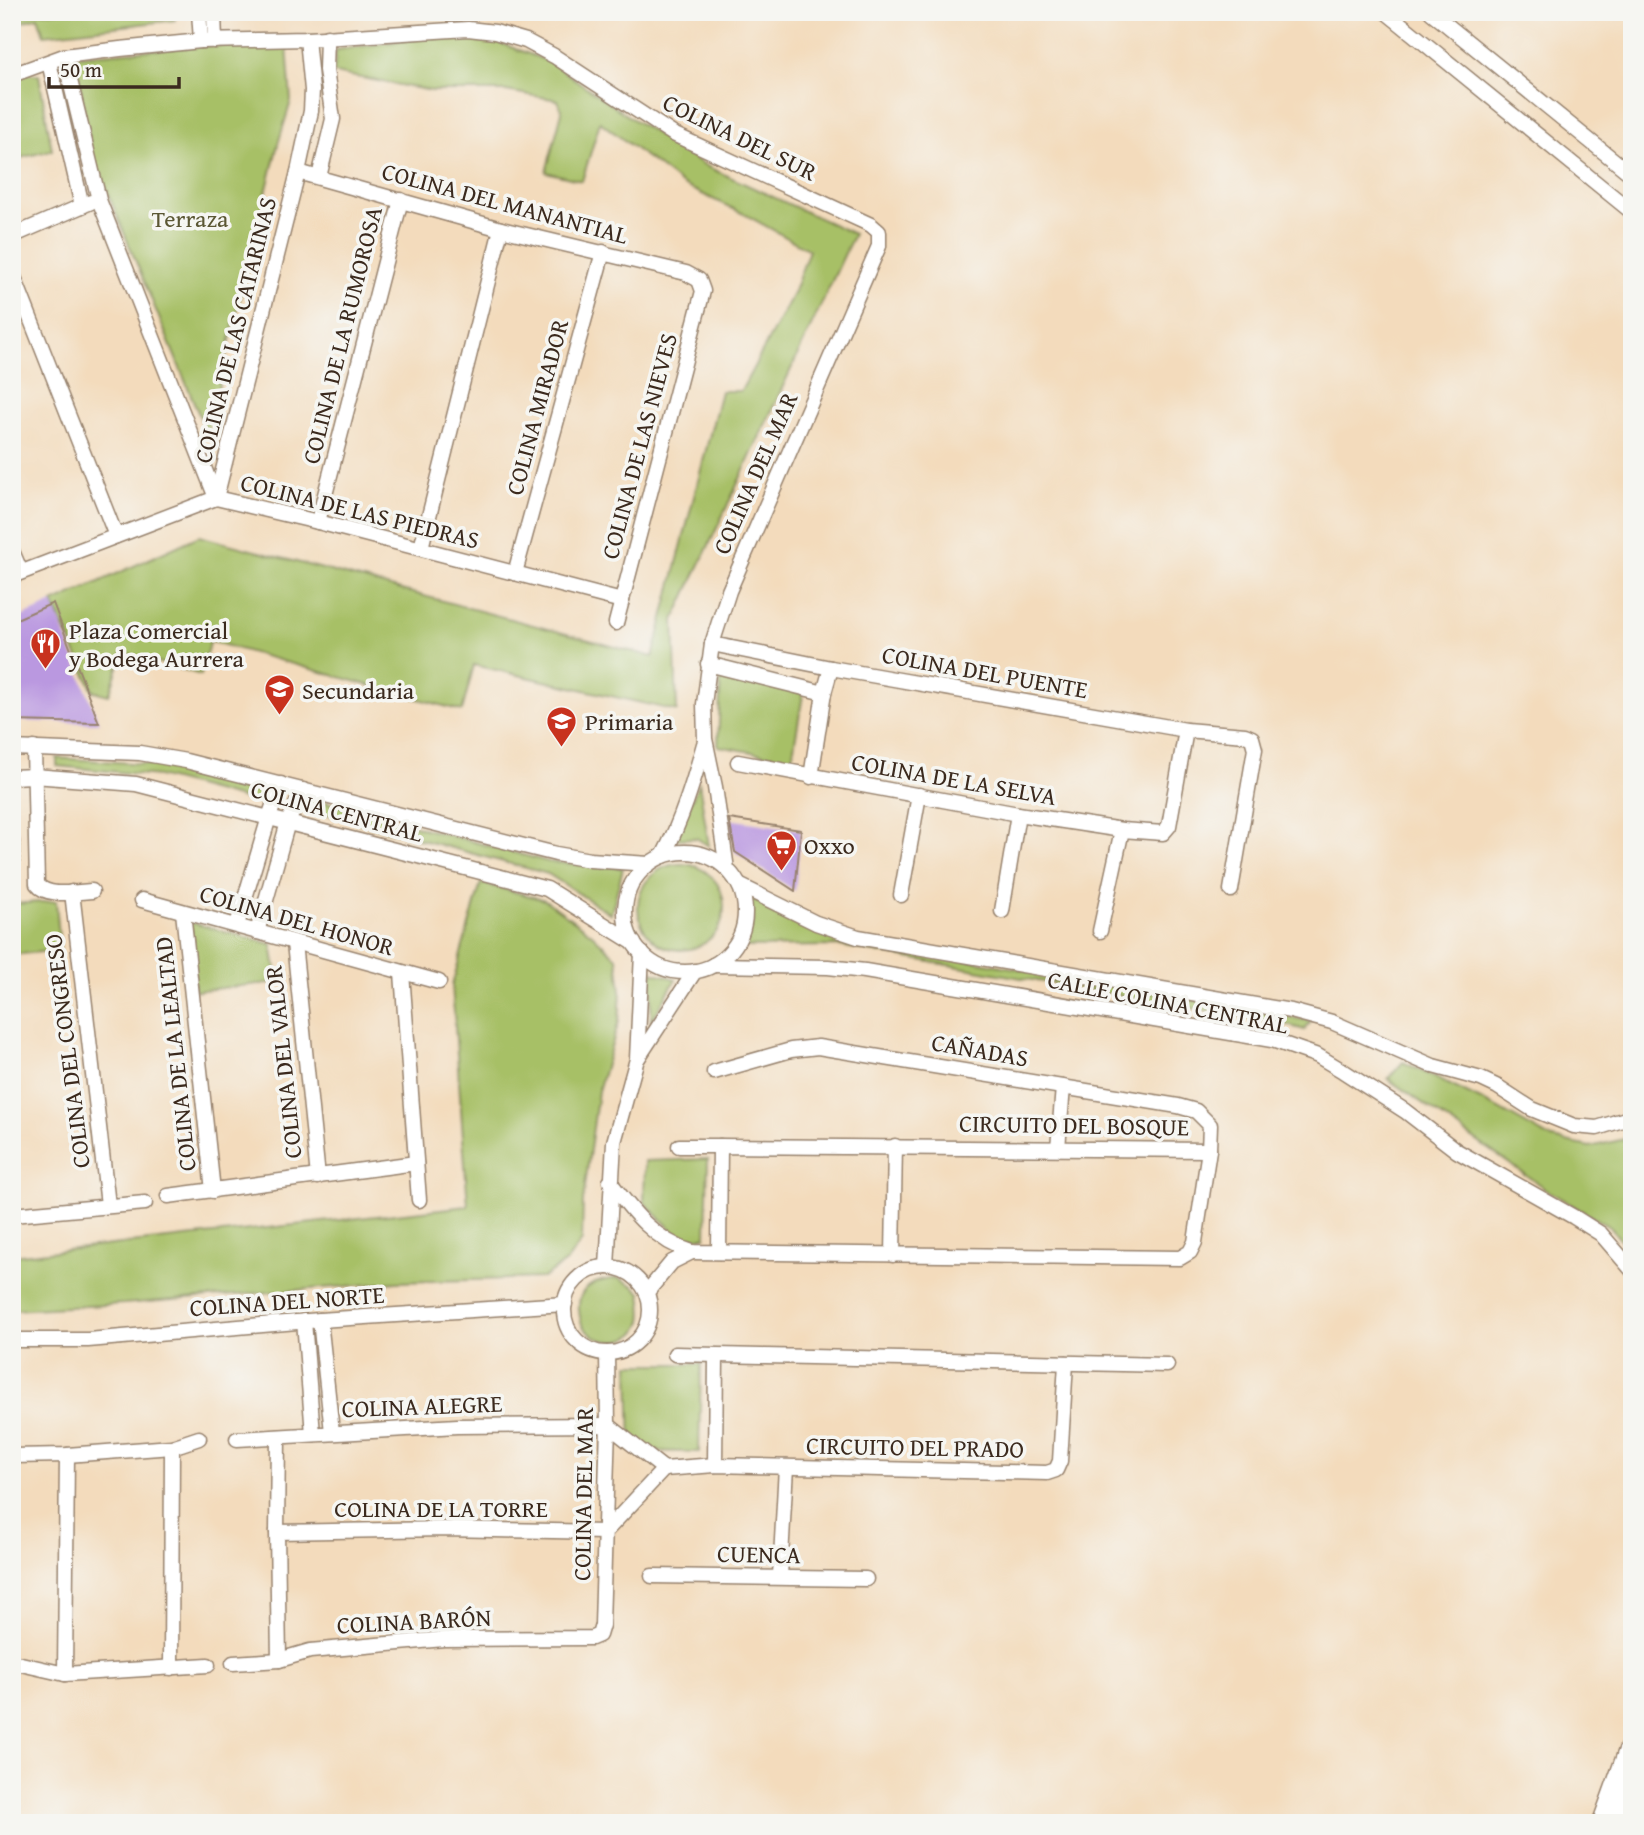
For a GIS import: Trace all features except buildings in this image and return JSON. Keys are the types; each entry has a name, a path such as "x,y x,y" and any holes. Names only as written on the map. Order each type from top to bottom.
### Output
{"highway":[{"path":"1606,1823 1632,1751"}],"street":[{"path":"199,12 208,41"},
{"path":"208,41 214,12"},
{"path":"1386,12 1632,212"},
{"path":"1431,12 1632,175"},
{"name":"COLINA DEL SUR","path":"12,75 64,55 208,41 307,39 468,29 495,32 526,41 554,56 673,134 872,225 879,232"},
{"path":"319,177 333,118 326,70 327,37"},
{"name":"COLINA DE LAS CATARINAS","path":"216,498 311,111 312,90 307,39"},
{"path":"64,55 99,200 216,498"},
{"path":"49,62 82,206"},
{"name":"COLINA DEL MANANTIAL","path":"298,172 501,229 687,273 699,280"},
{"path":"12,236 99,200"},
{"name":"COLINA DE LA RUMOROSA","path":"318,522 401,200"},
{"path":"421,548 501,229"},
{"name":"COLINA DEL MAR","path":"727,869 705,739 704,704 712,643 729,591 879,246 879,232"},
{"name":"COLINA MIRADOR","path":"515,573 603,252"},
{"path":"12,272 116,536"},
{"name":"COLINA DE LAS NIEVES","path":"616,623 703,291 699,280"},
{"name":"COLINA DE LAS PIEDRAS","path":"17,574 216,498 622,601"},
{"path":"12,551 17,574"},
{"name":"COLINA DEL PUENTE","path":"712,643 831,668 1186,730 1252,737 1255,749 1231,890"},
{"path":"708,664 824,693"},
{"path":"811,777 824,693 831,668"},
{"name":"COLINA DE LA SELVA","path":"738,762 1018,814 1122,830 1163,832 1168,826 1186,730"},
{"name":"COLINA DEL MAR","path":"663,856 675,834 690,793 705,739"},
{"name":"COLINA CENTRAL","path":"12,748 140,753 186,761 556,854 649,864"},
{"path":"34,748 36,878 39,888 49,892 92,891"},
{"name":"COLINA CENTRAL","path":"12,778 34,776 136,783 547,890 638,948"},
{"path":"237,925 268,817 281,784"},
{"path":"257,932 288,822 303,790"},
{"path":"901,895 919,795"},
{"path":"1002,911 1018,814"},
{"path":"1100,931 1122,830"},
{"path":"12,841 12,884"},
{"path":"685,852 708,856 727,869 739,886 745,903 745,922 739,939 728,954 713,965 695,971 676,971 657,965 638,948 627,927 625,910 628,892 636,877 649,864 663,856 685,852"},
{"name":"CALLE COLINA CENTRAL","path":"739,886 816,923 858,937 1291,1011 1332,1022 1433,1066 1481,1079 1532,1109 1574,1126 1597,1128 1632,1117"},
{"name":"COLINA DEL CONGRESO","path":"72,892 108,1205"},
{"name":"COLINA DEL HONOR","path":"142,900 439,982"},
{"name":"COLINA DE LA LEALTAD","path":"183,912 213,1191"},
{"name":"COLINA DEL VALOR","path":"294,943 318,1177"},
{"path":"607,1267 614,1142 637,1059 638,948"},
{"name":"CALLE COLINA CENTRAL","path":"713,965 828,967 864,971 1272,1040 1318,1056 1405,1111 1457,1151 1601,1234 1632,1270"},
{"path":"637,1059 695,971"},
{"path":"402,973 419,1200"},
{"name":"CAÑADAS","path":"714,1073 791,1050 818,1047 1178,1106 1196,1111 1210,1125 1209,1150"},
{"path":"1058,1148 1063,1087"},
{"name":"CIRCUITO DEL BOSQUE","path":"610,1182 656,1235 675,1247 692,1252 1180,1258 1189,1252 1195,1242 1209,1150 679,1146"},
{"path":"719,1252 720,1146"},
{"path":"892,1255 895,1146"},
{"path":"168,1196 416,1163"},
{"path":"12,1215 145,1203"},
{"path":"647,1292 672,1262 692,1252"},
{"path":"607,1267 630,1274 647,1292 650,1316 647,1328 631,1346 607,1353 595,1351 575,1338 565,1316 568,1292 584,1274 607,1267"},
{"name":"COLINA DEL NORTE","path":"12,1340 88,1340 304,1321 565,1304"},
{"path":"320,1320 332,1432"},
{"path":"304,1321 313,1434"},
{"name":"COLINA DEL MAR","path":"599,1635 602,1625 605,1532 607,1353"},
{"path":"675,1354 1167,1365"},
{"path":"715,1465 716,1356"},
{"name":"CIRCUITO DEL PRADO","path":"664,1469 715,1465 1047,1473 1056,1470 1060,1461 1066,1363"},
{"path":"605,1532 664,1469 608,1425"},
{"name":"COLINA ALEGRE","path":"237,1439 457,1426 608,1425"},
{"path":"278,1437 279,1660"},
{"path":"12,1455 67,1455 172,1447 199,1438"},
{"path":"171,1668 172,1447"},
{"path":"65,1674 67,1455"},
{"path":"780,1576 786,1466"},
{"name":"COLINA DE LA TORRE","path":"277,1532 444,1529 605,1532"},
{"name":"CUENCA","path":"652,1576 866,1579"},
{"name":"COLINA BARÓN","path":"233,1663 279,1660 310,1651 444,1639 592,1639 599,1635"},
{"path":"12,1662 65,1674 208,1665"}],"green space":[{"path":"12,12 175,12 175,20 44,35 38,17 12,25"},
{"path":"434,36 490,39 550,62 708,167 854,234 674,620 677,711 474,665 462,711 210,641 201,675 123,652 109,695 93,691 53,603 199,536 653,657 721,391 741,391 793,294 809,250 744,214 683,185 600,122 582,181 546,172 562,112 558,100 506,91 432,91 334,73 336,50"},
{"name":"Terraza","path":"287,45 291,101 207,434 92,155 75,56 202,46"},
{"path":"19,71 39,75 52,150 12,160 12,74"},
{"path":"721,669 804,689 792,759 718,746"},
{"path":"57,758 160,765 264,794 263,804 158,776 57,766"},
{"path":"699,783 709,846 696,838 675,839"},
{"path":"303,796 549,862 623,868 611,914 548,874 300,807"},
{"path":"681,864 698,867 712,876 721,890 724,907 721,924 712,938 698,947 681,950 664,947 650,938 641,924 638,907 641,890 650,876 664,867"},
{"path":"481,883 545,900 592,934 617,958 621,991 619,1021 598,1091 583,1201 582,1241 567,1261 543,1278 397,1282 124,1304 12,1310 12,1256 468,1206 452,985"},
{"path":"750,898 838,937 1311,1021 1305,1030 840,946 740,947 753,921"},
{"path":"56,901 60,950 12,955 12,904"},
{"path":"189,922 272,944 278,982 195,991"},
{"path":"652,972 676,979 651,1022"},
{"path":"1403,1062 1495,1107 1552,1139 1590,1147 1632,1135 1632,1254 1611,1228 1550,1192 1388,1079"},
{"path":"708,1159 706,1237 679,1237 644,1202 645,1161"},
{"path":"618,1278 641,1293 642,1321 639,1328 628,1338 606,1340 592,1335 584,1327 580,1317 580,1299 593,1284"},
{"path":"629,1364 701,1364 699,1452 631,1451"}],"place":[{"name":"Plaza Comercial y Bodega Aurrera","path":"46,671"},
{"name":"Secundaria","path":"279,717"},
{"name":"Primaria","path":"562,748"},
{"name":"Oxxo","path":"781,872"}]}
